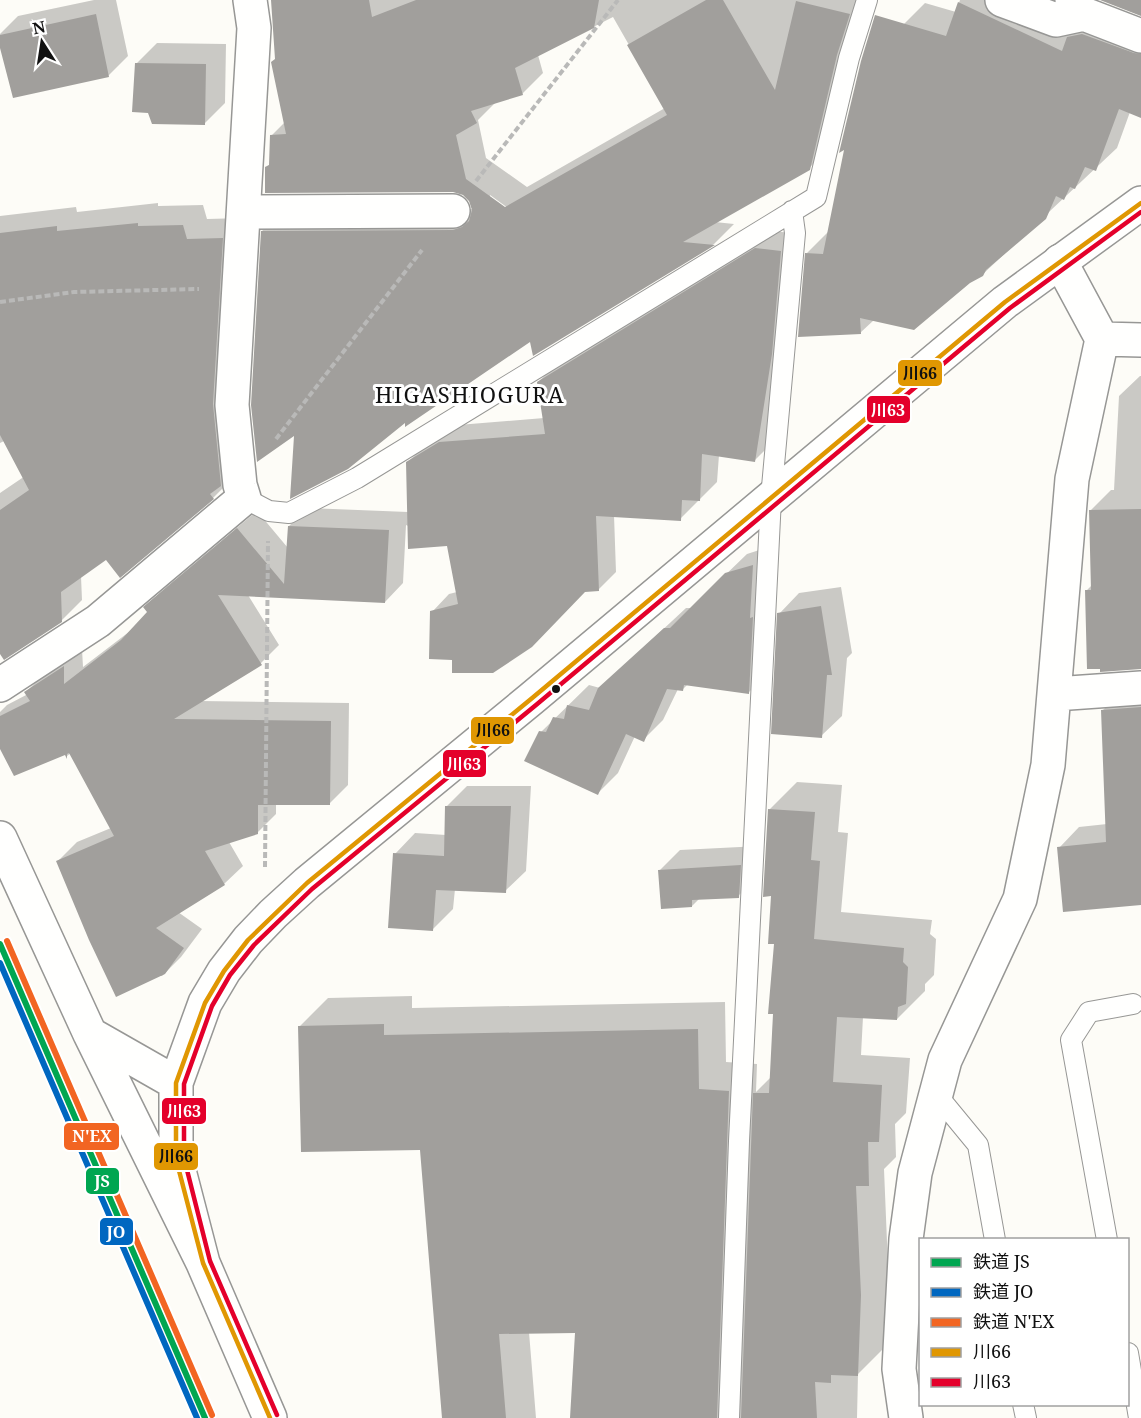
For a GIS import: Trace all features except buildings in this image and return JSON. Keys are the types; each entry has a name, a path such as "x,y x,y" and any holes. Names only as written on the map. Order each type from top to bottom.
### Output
{"street":[{"path":"0,685 98,621 256,505 240,485 232,405 254,28 250,0"},
{"path":"1002,0 1056,20 1078,7 1141,36"},
{"path":"203,1263 176,1159 176,1083 205,1003 219,979 248,940 307,883 1005,302 1141,203"},
{"path":"244,212 453,210"},
{"path":"906,1418 899,1369 906,1239 915,1173 945,1060 1020,898 1048,765 1072,479 1101,339 1060,261"},
{"path":"1101,339 1141,340"},
{"path":"1055,694 1141,688"},
{"path":"0,838 90,1034 203,1263 270,1418"},
{"path":"90,1034 176,1083"}],"lane":[{"path":"256,505 289,513 357,478 816,197 849,58 867,0"},
{"path":"729,1418 739,1130 771,498 795,233 792,210"},
{"path":"1107,1238 1071,1040 1089,1012 1133,1004"},
{"path":"936,1094 978,1145 995,1238"},
{"path":"1129,1359 1139,1418"}],"path":[{"path":"0,302 74,292 238,288"},
{"path":"256,505 265,877"}],"rail line":[{"name":"N'EX","path":"7,941 212,1415"},
{"name":"JS","path":"0,944 205,1418"},
{"name":"JO","path":"0,963 197,1418"}],"transit line":[{"name":"川66","path":"270,1418 203,1263 176,1159 176,1083 205,1003 224,971 248,940 307,883 531,699 1005,302 1141,203"},
{"name":"川63","path":"277,1415 210,1261 184,1158 184,1084 212,1006 230,975 254,945 312,889 536,705 1010,308 1141,212"}],"district":[{"name":"HIGASHIOGURA","path":"470,394"}]}
